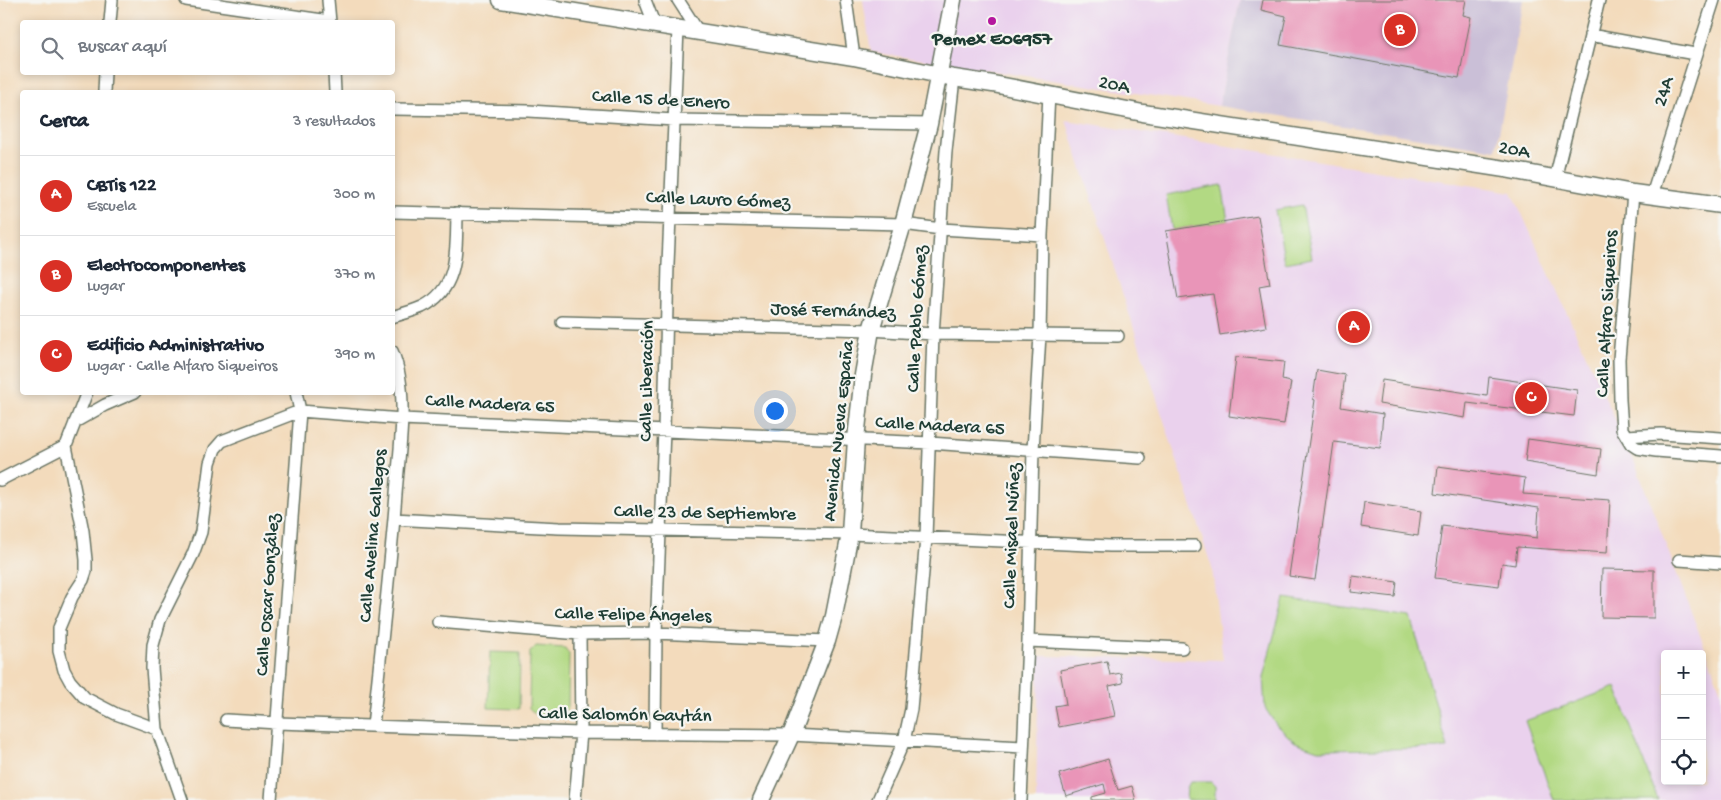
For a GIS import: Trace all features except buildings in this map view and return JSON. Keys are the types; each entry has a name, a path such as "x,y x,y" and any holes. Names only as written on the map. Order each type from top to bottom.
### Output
{"street":[{"path":"110,20 112,0"},
{"path":"186,0 317,20"},
{"path":"328,0 330,20"},
{"name":"20A","path":"501,0 854,57 1143,113 1449,160 1633,193 1721,205"},
{"path":"645,0 655,26"},
{"path":"678,0 698,31"},
{"path":"846,0 854,57"},
{"name":"Avenida Nueva España","path":"761,800 790,735 828,640 850,534 856,439 863,375 871,330 903,224 929,124 947,76 953,0"},
{"path":"1555,179 1600,0"},
{"name":"24A","path":"1652,195 1695,54 1714,0"},
{"name":"Calle Liberación","path":"655,734 656,633 678,29"},
{"path":"1590,35 1695,54"},
{"path":"104,90 105,75"},
{"path":"334,75 335,90"},
{"name":"Calle Pablo Gómez","path":"878,800 904,741 912,709 926,538 933,334 946,151 947,76"},
{"name":"Calle Misael Núñez","path":"1021,800 1049,94"},
{"name":"Calle 15 de Enero","path":"395,109 529,111 674,120 929,124"},
{"name":"Calle Alfaro Siqueiros","path":"1626,436 1622,425 1619,359 1633,193"},
{"name":"Calle Lauro Gómez","path":"395,212 903,224 941,229 1042,235"},
{"path":"395,316 428,303 438,295 450,279 456,257 458,213"},
{"name":"José Fernández","path":"562,322 871,330 933,334 1118,336"},
{"name":"Calle Avelina Gallegos","path":"373,726 402,419 400,379 395,358"},
{"path":"86,395 66,446 82,531 86,571 72,597 60,628 60,651 64,670 70,681 85,698 116,714 156,729"},
{"path":"75,422 105,405 128,395"},
{"name":"Calle Oscar González","path":"271,800 300,411 297,395"},
{"name":"Calle Madera 65","path":"182,800 156,729 152,668 153,645 160,620 193,554 200,532 210,464 215,449 222,441 300,411 402,419 930,442 1140,458"},
{"path":"1721,438 1661,434 1626,436 1631,444 1647,450 1721,456"},
{"path":"0,480 66,446"},
{"name":"Calle 23 de Septiembre","path":"394,519 559,528 850,534 1110,546 1195,546"},
{"path":"1679,560 1721,563"},
{"name":"Calle Felipe Ángeles","path":"438,622 580,634 656,633 828,640"},
{"path":"575,800 581,733 580,634"},
{"path":"1028,641 1182,648"},
{"name":"Calle Salomón Gaytán","path":"226,720 581,733 790,735 1023,747"}],"shaded area":[{"path":"863,0 1240,0 1219,106 871,52"},
{"path":"1240,0 1523,0 1496,150 1219,106"},
{"path":"1066,120 1512,192 1635,463 1706,650 1661,650 1661,785 1706,785 1706,651 1721,691 1721,800 1036,800 1039,656 1223,660 1212,568"}],"green space":[{"path":"1222,185 1228,221 1172,230 1166,195"},
{"path":"1302,205 1312,258 1285,263 1275,210"},
{"path":"1284,598 1411,617 1448,748 1318,750 1295,742 1277,726 1265,708 1263,677"},
{"path":"536,646 565,648 569,654 568,708 563,714 535,714 529,708 530,652"},
{"path":"490,652 520,653 519,709 488,708"},
{"path":"1616,687 1658,800 1554,800 1525,721"},
{"path":"1190,782 1211,782 1215,786 1215,800 1186,800 1187,788"}],"place":[{"name":"Pemex E06957","path":"992,21"},
{"name":"Electrocomponentes","path":"1400,30"},
{"name":"CBTis 122","path":"1354,327"},
{"name":"Edificio Administrativo","path":"1531,398"}]}
